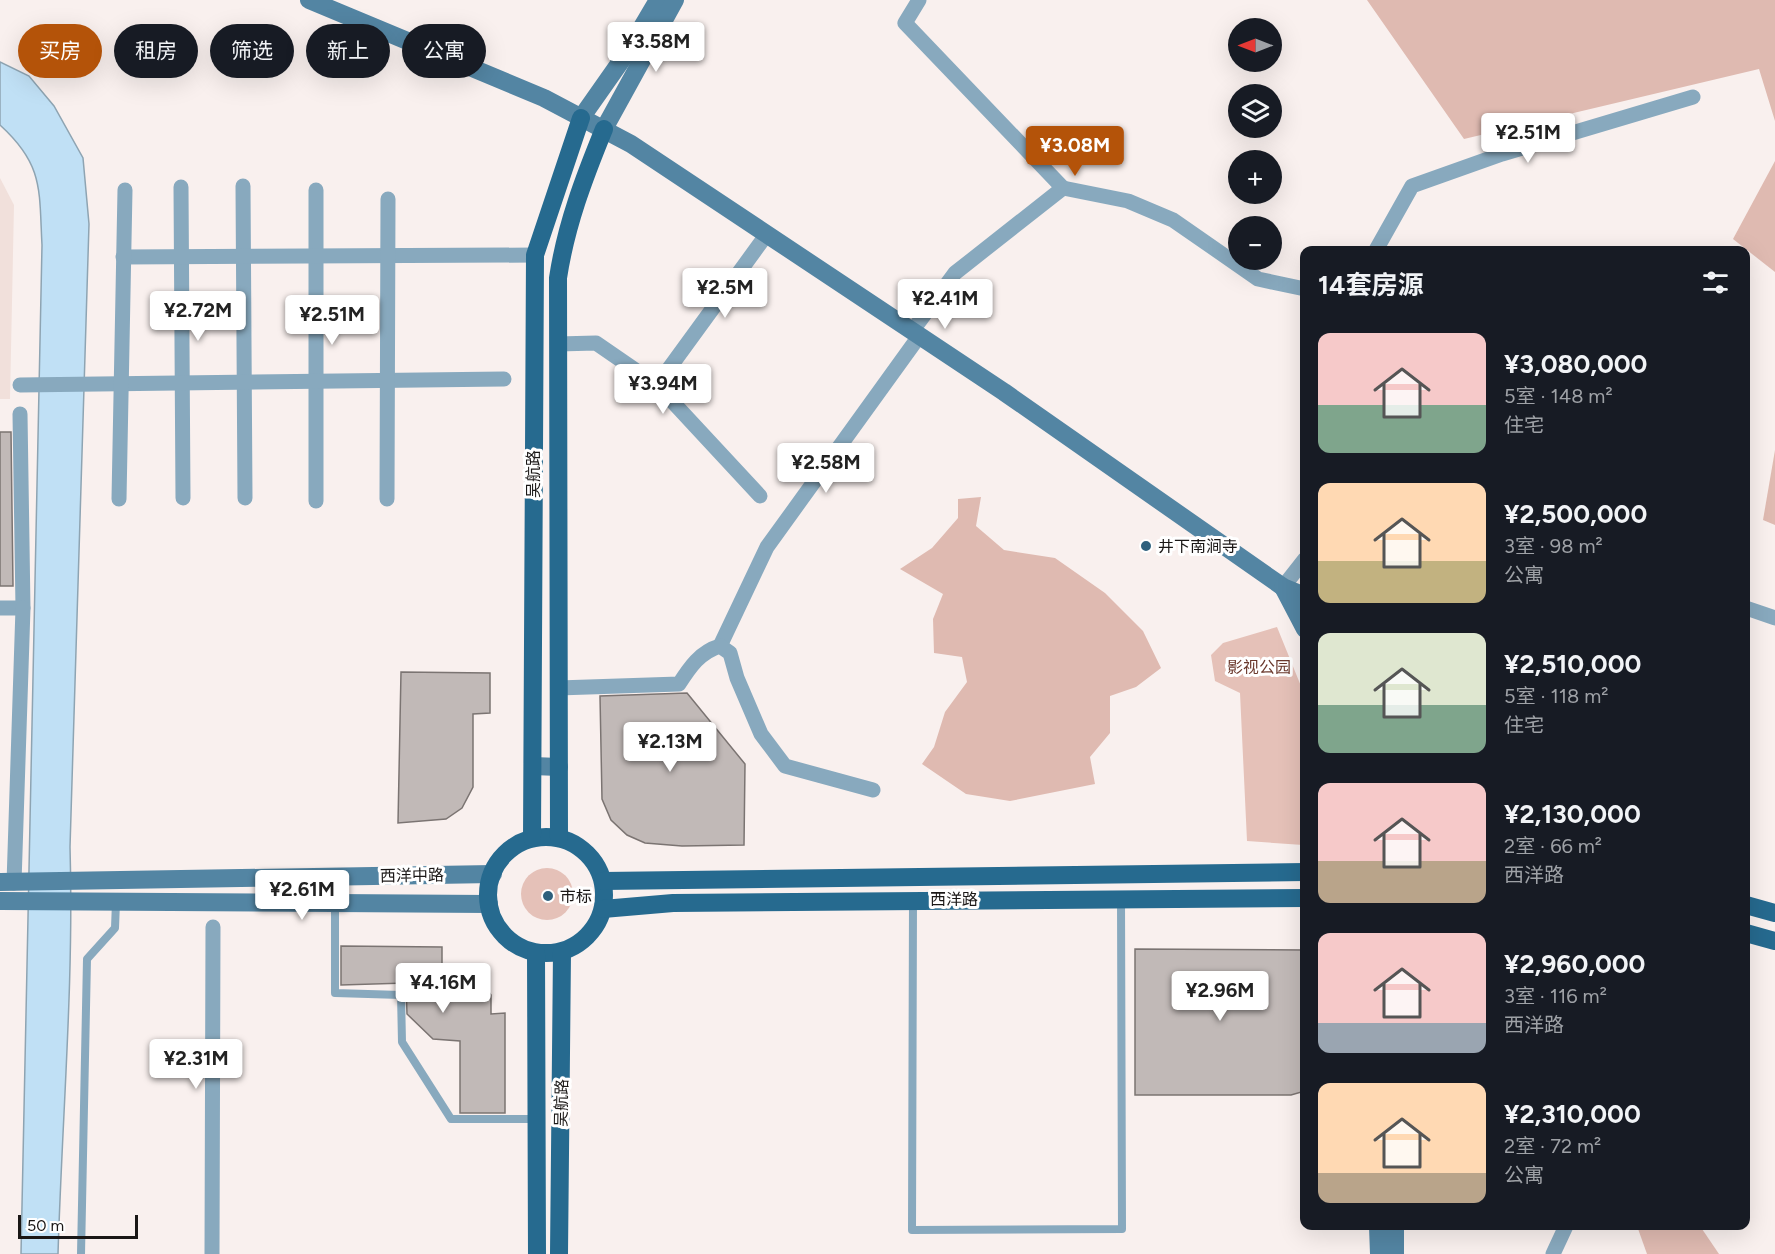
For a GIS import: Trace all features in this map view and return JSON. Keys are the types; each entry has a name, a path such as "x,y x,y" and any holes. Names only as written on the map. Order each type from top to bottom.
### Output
{"main road":[{"path":"309,0 544,98 631,144 916,332 1282,586 1300,594"},
{"path":"582,118 626,54 658,0"},
{"path":"604,129 675,0"},
{"name":"吴航路","path":"532,838 535,255 563,166 582,118"},
{"name":"吴航路","path":"559,838 558,278 563,241 585,175 604,129"},
{"path":"1282,586 1300,620"},
{"path":"533,766 559,767"},
{"path":"532,838 559,838 574,843 587,853 597,866 603,881 603,909 588,936 562,952 536,953 519,947 504,936 494,921 488,893 493,874 505,854 518,844 532,838"},
{"name":"西洋路","path":"603,881 1300,872"},
{"name":"西洋中路","path":"7,882 493,874"},
{"path":"385,876 385,904"},
{"path":"673,881 673,903"},
{"name":"西洋路","path":"603,909 673,903 1300,898"},
{"name":"西洋中路","path":"0,901 489,904"},
{"path":"1750,905 1775,913"},
{"path":"1750,934 1775,941"},
{"name":"吴航路","path":"559,1254 562,952"},
{"name":"吴航路","path":"536,953 537,1254"},
{"path":"537,1058 562,1058"},
{"path":"1378,1230 1379,1254"},
{"path":"1395,1230 1395,1254"}],"street":[{"path":"919,0 905,23 1063,188 1128,201 1173,220 1258,279 1300,288"},
{"path":"1378,246 1412,186 1502,154 1693,97"},
{"path":"243,186 245,498"},
{"path":"181,187 183,498"},
{"path":"558,688 679,684 691,666 707,650 720,646 767,547 956,273 1063,188"},
{"path":"119,499 125,190"},
{"path":"316,190 316,501"},
{"path":"387,499 388,199"},
{"path":"657,385 767,234"},
{"path":"123,257 535,255"},
{"path":"558,344 596,343 657,385 760,496"},
{"path":"20,385 121,386 504,378"},
{"path":"7,882 23,608 20,414"},
{"path":"1282,586 1300,564"},
{"path":"0,608 23,608"},
{"path":"1750,609 1775,618"},
{"path":"720,646 730,653 737,678 761,734 785,766 873,790"},
{"path":"212,1254 213,927"},
{"path":"1553,1254 1564,1230"}],"lane":[{"path":"913,900 912,1230 1122,1230 1121,899"},
{"path":"81,1254 87,959 115,928 116,901"},
{"path":"334,903 334,993 401,995 402,1042 451,1119 537,1119"}],"shaded area":[{"path":"1367,0 1775,0 1775,121 1759,69 1464,139"},
{"path":"1775,161 1775,272 1750,252 1750,246 1742,246 1733,239"},
{"path":"0,178 14,205 10,399 0,399"},
{"path":"1775,450 1775,525 1763,520"},
{"path":"981,497 976,526 1004,550 1055,558 1105,593 1143,631 1161,668 1136,687 1110,696 1110,733 1090,757 1095,784 1010,801 966,794 922,764 934,747 945,712 967,682 962,657 934,653 933,619 943,594 900,569 932,548 958,518 958,499"},
{"path":"1638,1230 1703,1230 1719,1254 1647,1254"}],"green space":[{"name":"影视公园","path":"1277,627 1300,684 1300,845 1247,841 1240,693 1215,681 1211,655 1223,643"},
{"path":"542,868 552,868 566,875 573,894 566,913 552,920 542,920 532,916 525,909 521,899 521,889 525,879 532,872"}],"water":[{"path":"0,62 18,71 18,78 31,78 54,106 83,158 89,224 70,847 69,1000 58,1254 21,1254 42,245 39,193 32,166 25,153 0,125"}],"building":[{"path":"0,432 11,432 13,586 0,586"},
{"path":"401,672 490,673 490,713 473,714 473,787 462,808 446,819 398,823"},
{"path":"687,693 745,764 744,845 682,846 645,843 627,835 611,820 602,799 600,696"},
{"path":"341,946 442,947 442,975 477,975 491,995 491,1014 505,1013 505,1113 460,1113 460,1041 433,1039 407,1014 406,983 341,985"},
{"path":"1135,949 1300,950 1300,1092 1291,1095 1135,1095"}],"place":[{"name":"井下南涧寺","path":"1146,546"},
{"name":"市标","path":"548,896"}]}
